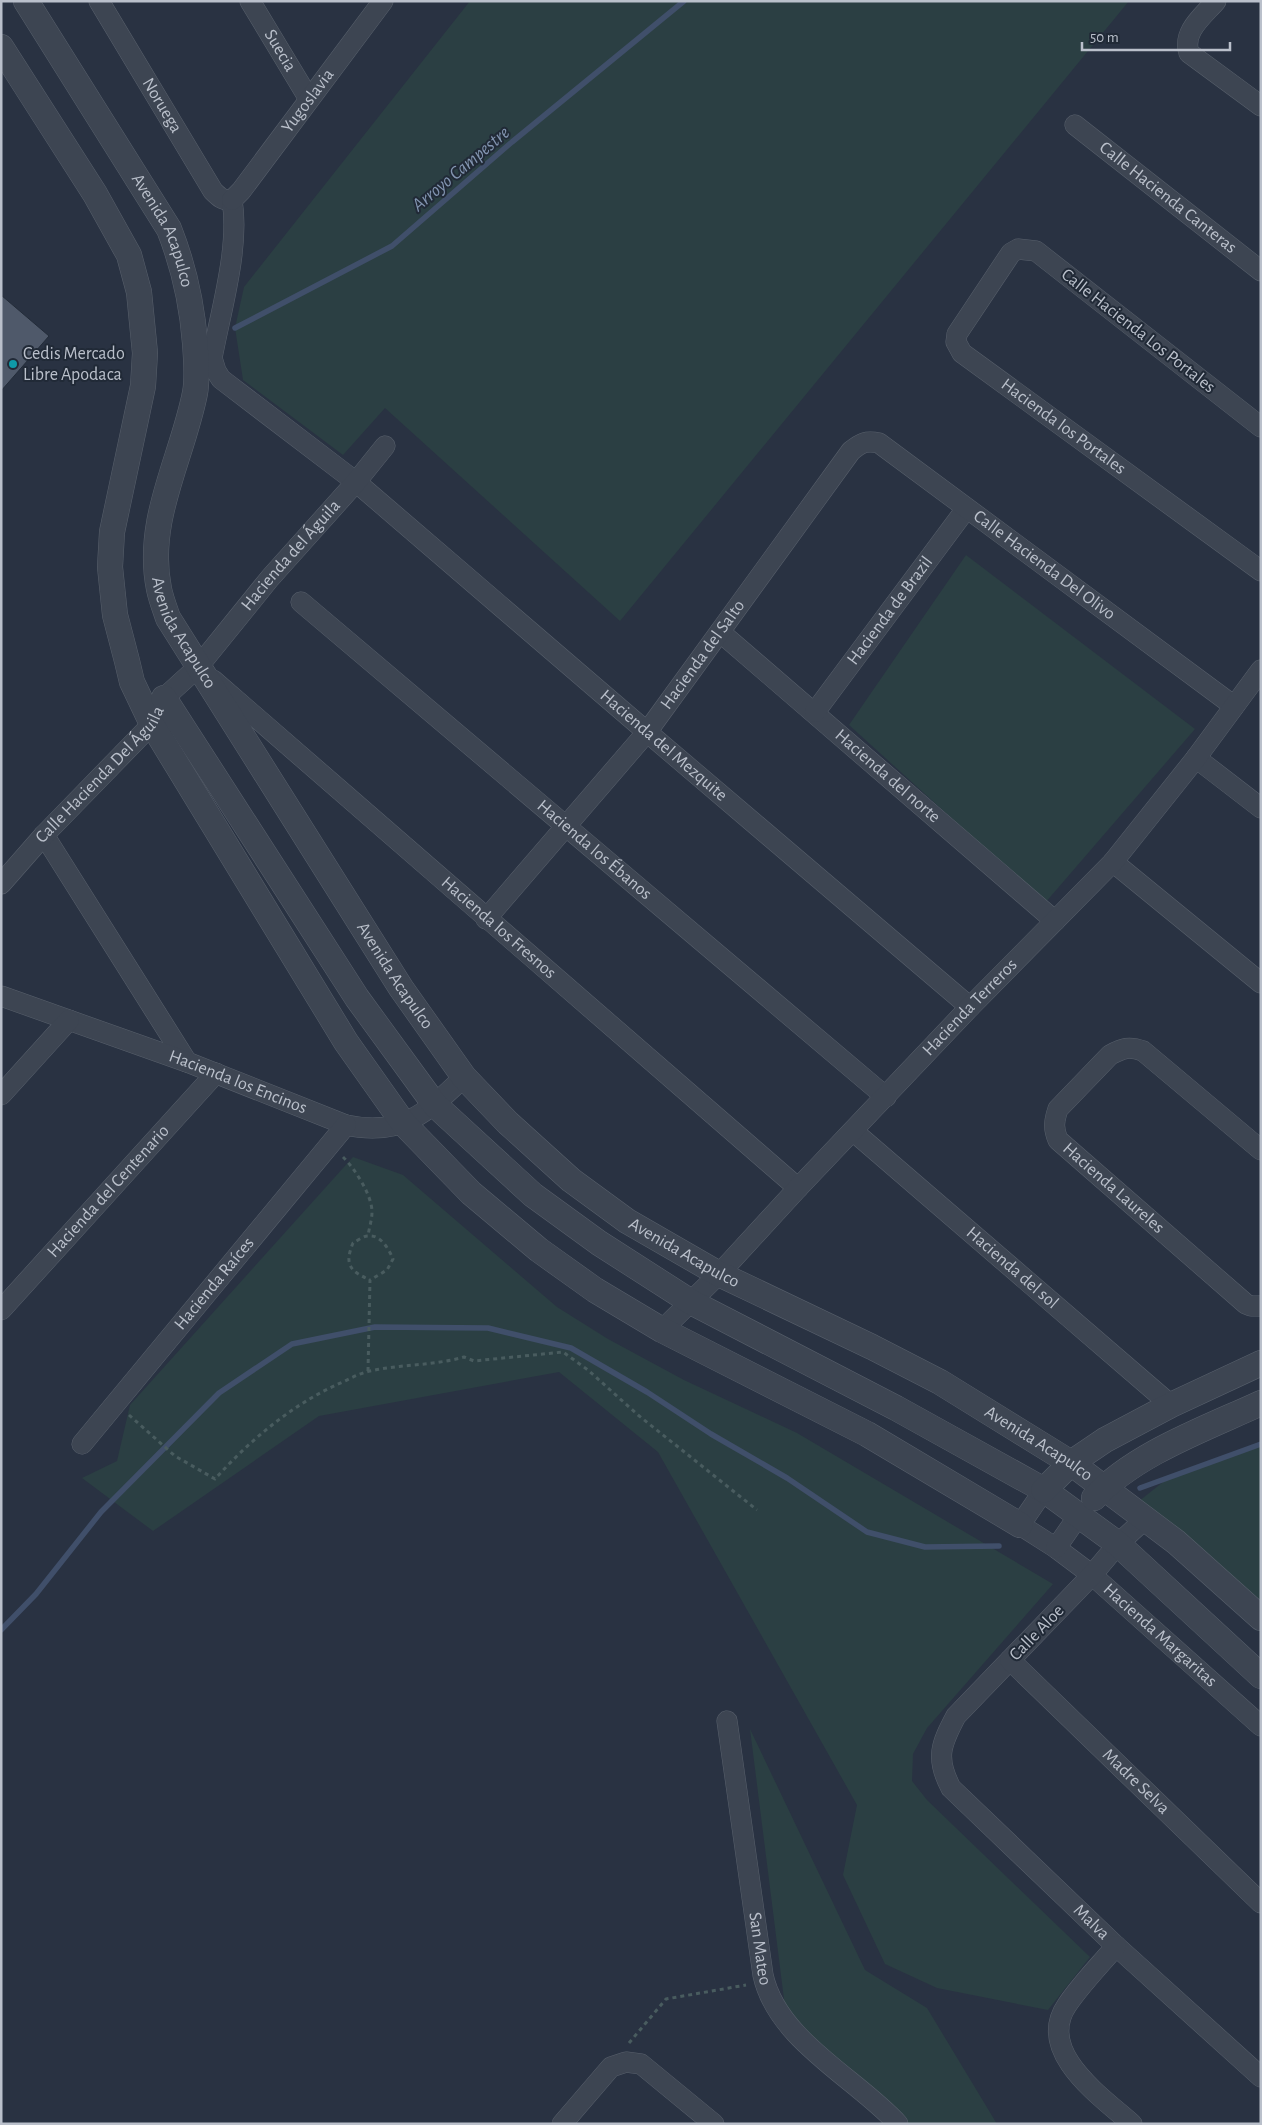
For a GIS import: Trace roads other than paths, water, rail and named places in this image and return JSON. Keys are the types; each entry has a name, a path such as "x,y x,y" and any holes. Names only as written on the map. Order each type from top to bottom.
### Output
{"street":[{"name":"Avenida Acapulco","path":"26,1 169,229 180,257 192,306 196,358 195,391 184,439 168,481 159,516 156,554 159,589 168,618 401,988 464,1077 508,1123 571,1180 627,1221 719,1274 872,1347 940,1382 1071,1464 1176,1542 1261,1618"},
{"name":"Noruega","path":"99,1 213,191 219,198 232,200"},
{"name":"Suecia","path":"250,1 309,99"},
{"name":"Yugoslavia","path":"232,200 241,191 383,1"},
{"path":"1216,1 1189,32 1186,43 1189,53 1261,106"},
{"path":"1,47 99,202 129,255 139,292 145,353 143,386 112,532 110,567 114,615 132,682 152,724 346,1042 404,1124 471,1192 539,1250 595,1290 662,1330 866,1434 1020,1525 1044,1490 1071,1464 1105,1440 1171,1405 1261,1363"},
{"name":"Calle Hacienda Canteras","path":"1075,125 1261,270"},
{"name":"Hacienda del Mezquite","path":"232,200 235,217 234,240 212,358 220,379 356,482 970,1007"},
{"name":"Calle Hacienda Los Portales","path":"1011,253 1018,249 1036,251 1261,427"},
{"name":"Hacienda los Portales","path":"1011,253 960,328 956,342 958,349 1261,571"},
{"name":"Calle Hacienda Del Olivo","path":"851,451 869,440 879,443 1234,706"},
{"name":"Hacienda del Águila","path":"198,667 270,578 356,482 385,446"},
{"name":"Hacienda del Salto","path":"486,919 647,732 851,451"},
{"name":"Hacienda de Brazil","path":"815,712 966,509"},
{"name":"Hacienda los Ébanos","path":"301,602 886,1097"},
{"name":"Hacienda del norte","path":"720,632 1055,921"},
{"name":"Calle Hacienda Del Águila","path":"1,884 44,835 152,724 164,698 198,667"},
{"name":"Hacienda los Fresnos","path":"198,667 798,1188"},
{"name":"Hacienda Terreros","path":"662,1330 719,1274 970,1007 1113,862 1196,758 1261,670"},
{"name":"Avenida Acapulco","path":"164,698 357,998 435,1105 533,1195 599,1243 691,1302 896,1408 1044,1490"},
{"path":"1196,758 1261,808"},
{"path":"44,835 187,1062"},
{"path":"1113,862 1261,983"},
{"name":"Hacienda los Encinos","path":"1,996 187,1062 346,1125 362,1128 382,1128 404,1124 435,1105 464,1077"},
{"path":"1,1095 69,1020"},
{"name":"Hacienda Laureles","path":"1261,1150 1143,1050 1131,1046 1110,1055 1058,1109 1054,1120 1054,1131 1058,1140 1246,1304 1261,1306"},
{"name":"Hacienda del Centenario","path":"1,1310 216,1073"},
{"name":"Hacienda Raíces","path":"82,1444 346,1125"},
{"name":"Hacienda del sol","path":"854,1131 1171,1405"},
{"path":"1056,1548 1079,1514 1104,1487 1128,1468 1149,1456 1261,1403"},
{"path":"1044,1490 1118,1544 1261,1676"},
{"name":"Calle Aloe","path":"941,1754 947,1733 956,1716 1092,1576 1118,1544 1146,1519"},
{"name":"Hacienda Margaritas","path":"1020,1525 1056,1548 1092,1576 1261,1726"},
{"name":"Madre Selva","path":"1010,1660 1261,1903"},
{"name":"San Mateo","path":"727,1721 764,1982 774,2007 810,2046 898,2124"},
{"name":"Malva","path":"941,1754 943,1773 951,1788 1116,1946 1261,2078"},
{"path":"1116,1946 1066,2006 1060,2024 1060,2041 1065,2058 1079,2076 1132,2124"},
{"path":"562,2124 611,2067 626,2062 641,2064 714,2124"}],"waterway":[{"name":"Arroyo Campestre","path":"235,328 392,246 512,142 684,1"},
{"path":"1,1630 36,1594 101,1512 219,1393 292,1344 375,1327 488,1328 571,1348 787,1478 867,1532 925,1547 999,1546"},
{"path":"1140,1488 1261,1444"}],"place":[{"name":"Cedis Mercado Libre Apodaca","path":"13,364"}]}
